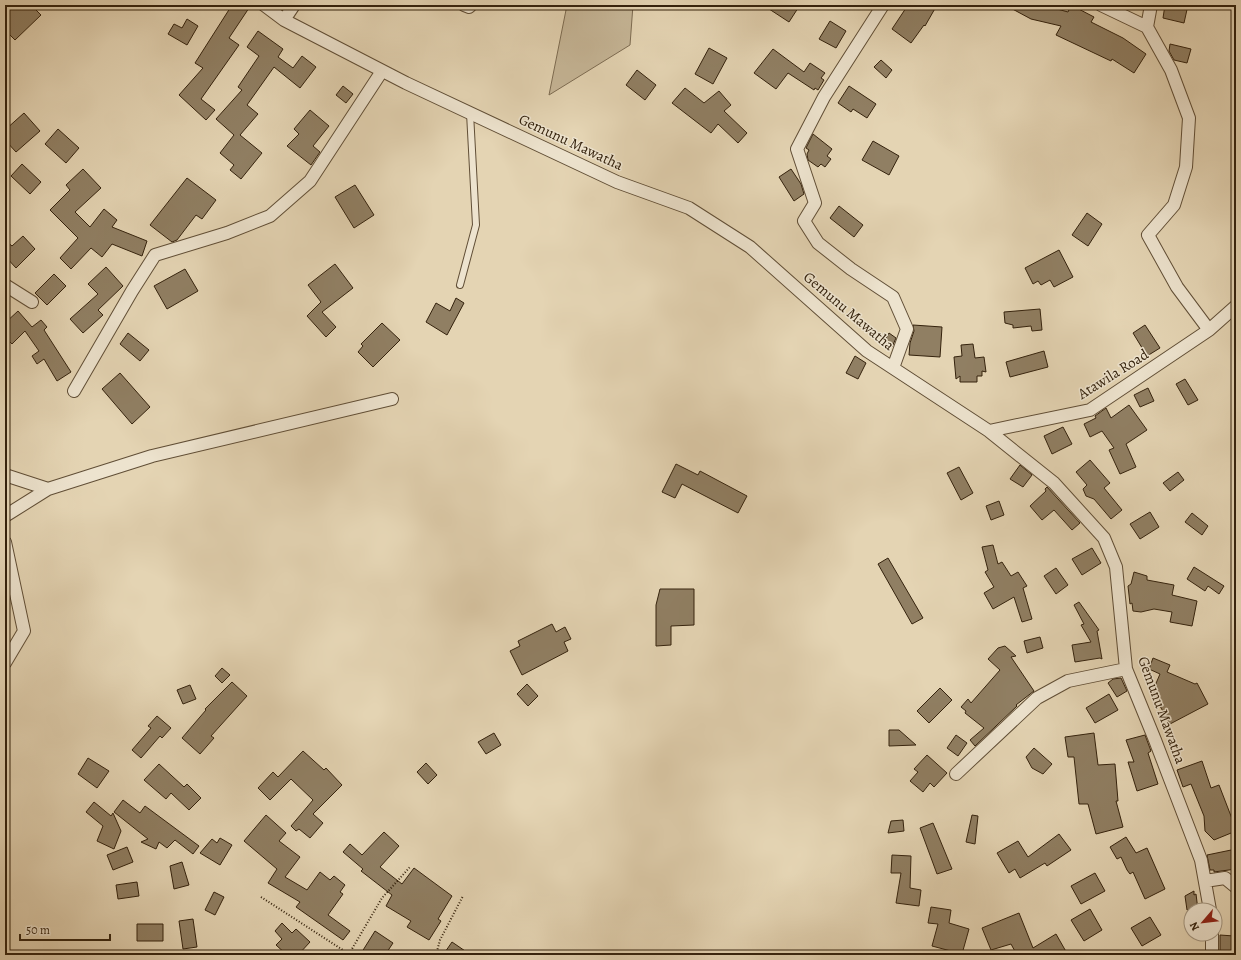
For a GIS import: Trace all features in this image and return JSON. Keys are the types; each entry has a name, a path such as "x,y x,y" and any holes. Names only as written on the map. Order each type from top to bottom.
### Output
{"street":[{"name":"Gemunu Mawatha","path":"264,5 284,20 382,71 617,182 689,208 750,247 868,351 989,431 1054,483 1104,538 1116,567 1126,669 1156,740 1201,860 1209,902"},
{"path":"284,20 294,5"},
{"path":"464,5 469,7 471,5"},
{"path":"1101,5 1147,27 1172,70 1189,118 1186,167 1174,205 1148,235 1177,287 1209,330"},
{"path":"1147,27 1151,5"},
{"path":"879,6 824,97 797,149 815,203 804,221 818,243 851,269 893,297 907,329 893,368"},
{"path":"74,391 132,291 155,255 219,236 270,216 310,181 382,71"},
{"path":"5,285 32,302"},
{"name":"Atawila Road","path":"989,431 1090,410 1209,330 1236,306"},
{"path":"5,516 48,489 152,456 392,399"},
{"path":"5,475 48,489"},
{"path":"5,542 24,632 5,663"},
{"path":"956,774 1037,698 1068,681 1126,669"},
{"path":"1205,881 1225,878 1236,887"},
{"path":"1212,942 1212,955"}],"lane":[{"path":"460,285 476,225 470,113"}],"path":[{"path":"261,897 349,954 382,898 410,867"},
{"path":"436,955 440,940 463,896"}],"shaded area":[{"path":"567,5 633,5 630,45 549,95"}],"building":[{"path":"12,5 31,5 41,15 15,40 5,30 5,11"},
{"path":"232,5 251,5 229,38 239,45 201,99 215,110 206,120 179,95 203,68 195,63"},
{"path":"763,5 800,5 789,22"},
{"path":"908,5 937,5 925,26 924,25 911,43 892,29"},
{"path":"1005,5 1043,5 1068,12 1071,5 1094,17 1091,22 1123,38 1146,54 1134,73 1112,59 1111,61 1056,35 1061,26 1031,19"},
{"path":"1165,5 1188,5 1184,23 1163,18"},
{"path":"187,19 198,26 187,45 168,34 174,24 182,28"},
{"path":"830,21 846,31 836,48 819,39"},
{"path":"258,31 283,49 278,57 293,68 302,56 316,67 300,88 274,67 247,105 258,114 240,135 262,153 241,179 230,170 234,165 220,153 234,135 216,119 242,90 238,87 259,56 247,47"},
{"path":"1170,44 1191,49 1187,63 1174,60 1169,51"},
{"path":"709,48 727,58 713,84 695,74"},
{"path":"773,49 804,72 810,63 825,73 821,78 824,80 818,90 815,88 814,90 788,73 776,89 754,73"},
{"path":"881,60 892,70 886,78 874,67"},
{"path":"637,70 656,85 645,100 626,85"},
{"path":"343,86 353,94 346,103 336,95"},
{"path":"849,86 876,104 867,118 853,109 851,112 838,103"},
{"path":"685,88 704,103 719,91 731,105 724,111 747,133 738,143 718,124 711,133 672,103"},
{"path":"310,110 329,126 313,146 320,152 311,165 287,146 299,134 294,129"},
{"path":"24,113 40,131 16,152 5,140 5,130"},
{"path":"58,129 79,148 66,163 45,144"},
{"path":"813,134 832,149 827,156 831,159 825,167 821,164 818,167 808,160 807,154 809,150 806,148"},
{"path":"873,141 899,156 889,175 862,160"},
{"path":"22,164 41,182 30,194 11,176"},
{"path":"83,169 101,188 75,212 90,227 104,209 117,220 112,227 147,241 142,256 112,244 102,257 91,248 71,269 60,258 78,238 50,210 70,190 66,185"},
{"path":"791,169 801,184 804,194 794,201 779,177"},
{"path":"187,178 216,200 202,219 196,215 177,240 172,242 150,225"},
{"path":"355,185 374,215 354,228 335,197"},
{"path":"839,206 863,225 854,237 830,218"},
{"path":"1087,213 1102,224 1088,246 1072,235"},
{"path":"23,236 35,249 16,268 5,256 5,240 12,246"},
{"path":"1059,250 1073,277 1054,287 1050,280 1041,285 1038,281 1033,284 1025,268"},
{"path":"335,264 353,288 322,312 336,327 326,337 307,316 321,302 308,285"},
{"path":"106,267 123,286 98,310 103,315 83,333 70,319 98,294 88,284"},
{"path":"185,269 198,291 167,309 154,286"},
{"path":"54,274 66,286 47,305 35,293"},
{"path":"456,298 464,303 447,335 426,322 436,303 450,311"},
{"path":"1040,309 1042,330 1032,331 1031,326 1013,328 1013,325 1005,323 1004,312"},
{"path":"18,311 32,327 41,320 47,327 44,330 71,372 57,381 44,359 37,364 32,356 39,351 25,331 12,344 5,337 5,323"},
{"path":"382,323 400,340 373,367 358,352 363,346 361,344"},
{"path":"913,325 942,327 940,357 909,355 910,343 914,331"},
{"path":"1145,325 1160,348 1147,356 1133,333"},
{"path":"128,333 149,350 140,361 120,344"},
{"path":"889,333 896,338 892,347 884,342"},
{"path":"973,344 975,358 984,357 986,372 982,371 982,376 977,376 977,382 960,382 960,376 956,379 954,357 962,356 961,345"},
{"path":"1044,351 1048,367 1010,377 1006,362"},
{"path":"855,356 866,363 858,379 846,373"},
{"path":"120,373 150,407 132,424 102,389"},
{"path":"1185,379 1198,400 1188,405 1176,384"},
{"path":"1148,388 1154,401 1140,407 1134,395"},
{"path":"1129,405 1147,430 1126,444 1136,467 1120,474 1109,450 1114,448 1102,431 1090,437 1084,424 1096,418 1095,416 1106,408 1111,418"},
{"path":"1063,427 1072,444 1052,454 1044,436"},
{"path":"1090,460 1110,483 1104,488 1122,510 1111,519 1094,499 1086,496 1083,489 1087,485 1076,472"},
{"path":"676,464 698,475 700,471 747,496 738,513 682,484 675,498 662,492"},
{"path":"1020,465 1032,475 1023,487 1010,479"},
{"path":"959,467 973,493 961,500 947,473"},
{"path":"1178,472 1184,480 1170,491 1163,483"},
{"path":"1047,487 1080,523 1072,530 1054,510 1042,520 1030,506 1046,491 1045,489"},
{"path":"999,501 1004,515 991,520 986,506"},
{"path":"1150,512 1159,527 1140,539 1130,524"},
{"path":"1192,513 1208,526 1202,535 1185,522"},
{"path":"993,545 998,564 1002,562 1011,576 1018,572 1027,586 1023,588 1032,619 1022,622 1014,597 993,609 984,593 994,587 985,572 988,570 982,547"},
{"path":"1092,548 1101,563 1082,575 1072,559"},
{"path":"888,558 923,618 912,624 878,564"},
{"path":"1194,567 1224,586 1219,594 1208,586 1205,591 1187,579"},
{"path":"1056,568 1068,585 1056,594 1044,576"},
{"path":"1134,572 1147,576 1147,580 1174,585 1172,595 1197,601 1192,626 1170,622 1172,612 1154,609 1141,612 1133,611 1132,603 1130,604 1128,586 1131,584"},
{"path":"660,589 694,589 694,625 671,626 671,645 656,646 656,605"},
{"path":"1079,602 1099,630 1097,631 1102,659 1100,658 1075,662 1072,645 1091,642 1081,625 1084,624 1074,605"},
{"path":"552,624 556,632 565,627 571,639 564,642 568,651 522,675 510,651 520,646 518,641"},
{"path":"1040,637 1043,648 1027,653 1024,641"},
{"path":"1005,646 1016,656 1011,657 1034,691 1016,705 1017,706 975,746 970,740 984,728 965,713 966,711 961,707 968,699 971,703 1000,670 988,659 998,648"},
{"path":"1153,658 1170,665 1167,672 1195,684 1197,683 1208,704 1170,724 1151,690 1154,688 1160,674 1149,669"},
{"path":"222,668 230,675 222,683 215,676"},
{"path":"1121,678 1127,691 1117,697 1108,683 1113,679"},
{"path":"232,682 247,696 211,736 214,738 200,754 182,738 206,710 205,709"},
{"path":"527,684 538,696 528,706 517,694"},
{"path":"190,685 196,699 183,704 177,690"},
{"path":"940,688 952,700 929,723 917,711"},
{"path":"1109,694 1118,710 1095,723 1086,708"},
{"path":"157,716 171,728 162,738 160,736 141,758 132,750 151,728 148,726"},
{"path":"889,730 899,730 916,745 889,746"},
{"path":"494,733 501,745 486,754 478,742"},
{"path":"1094,733 1098,765 1115,764 1118,801 1116,801 1123,827 1096,834 1088,804 1079,804 1074,757 1068,757 1065,737"},
{"path":"956,735 967,743 958,756 947,748"},
{"path":"1145,735 1151,751 1148,753 1158,784 1137,791 1128,762 1134,762 1126,740"},
{"path":"1034,748 1052,764 1043,774 1032,768 1026,757"},
{"path":"303,751 324,770 326,768 342,785 313,814 323,823 310,838 299,829 296,831 291,826 313,800 291,779 270,800 258,788 273,772 278,777"},
{"path":"927,755 947,773 934,787 930,783 923,792 910,781 918,772 914,769"},
{"path":"88,758 109,771 97,788 78,774"},
{"path":"1202,761 1211,788 1219,785 1236,829 1236,831 1214,840 1205,831 1204,816 1191,784 1183,787 1177,770"},
{"path":"426,763 437,775 428,784 417,772"},
{"path":"159,764 184,787 187,784 201,798 189,810 171,793 166,799 144,780"},
{"path":"123,800 140,813 145,806 199,846 193,854 175,840 167,848 159,842 156,849 141,842 148,839 114,812"},
{"path":"94,802 111,816 113,813 121,831 114,849 97,841 103,826 86,812"},
{"path":"266,815 286,833 279,841 300,857 285,877 307,890 320,872 330,880 334,876 345,885 340,892 343,894 328,915 350,931 343,940 296,907 300,902 268,883 277,869 244,841"},
{"path":"972,815 978,816 975,844 966,842"},
{"path":"903,820 904,831 888,833 891,821"},
{"path":"933,823 952,869 937,874 920,828"},
{"path":"384,832 399,846 380,867 402,884 414,868 452,896 438,919 441,921 429,940 407,927 411,921 386,906 392,895 361,871 363,869 343,852 350,844 362,855"},
{"path":"1059,834 1071,850 1047,866 1045,863 1020,878 1015,869 1009,873 997,853 1018,841 1028,857"},
{"path":"1126,837 1136,853 1147,848 1165,889 1145,899 1133,872 1130,874 1121,857 1117,859 1110,847"},
{"path":"220,838 232,845 220,865 200,853 212,839 217,843"},
{"path":"127,847 133,862 113,870 107,855"},
{"path":"1236,849 1236,869 1214,872 1214,870 1210,870 1207,855"},
{"path":"892,855 911,856 910,888 921,890 919,906 896,903 901,873 891,873"},
{"path":"182,862 189,885 174,889 170,866"},
{"path":"1095,873 1105,891 1081,904 1071,886"},
{"path":"137,882 139,896 118,899 116,885"},
{"path":"1194,891 1197,902 1186,902 1185,896"},
{"path":"214,892 224,897 215,915 205,910"},
{"path":"931,907 951,910 949,923 969,929 962,954 932,946 938,924 928,923"},
{"path":"1090,909 1102,930 1084,941 1071,920"},
{"path":"1019,913 1033,948 1056,934 1068,955 1017,955 1011,944 991,950 982,928"},
{"path":"1150,917 1161,935 1142,946 1131,928"},
{"path":"193,919 197,947 183,949 179,921"},
{"path":"282,923 292,933 296,929 310,942 298,955 287,955 276,945 282,939 275,931"},
{"path":"137,924 163,924 163,941 137,941"},
{"path":"375,931 393,943 385,955 360,955"},
{"path":"1223,935 1234,936 1233,955 1220,955 1220,942 1223,942"},
{"path":"452,942 471,955 443,955"}]}
